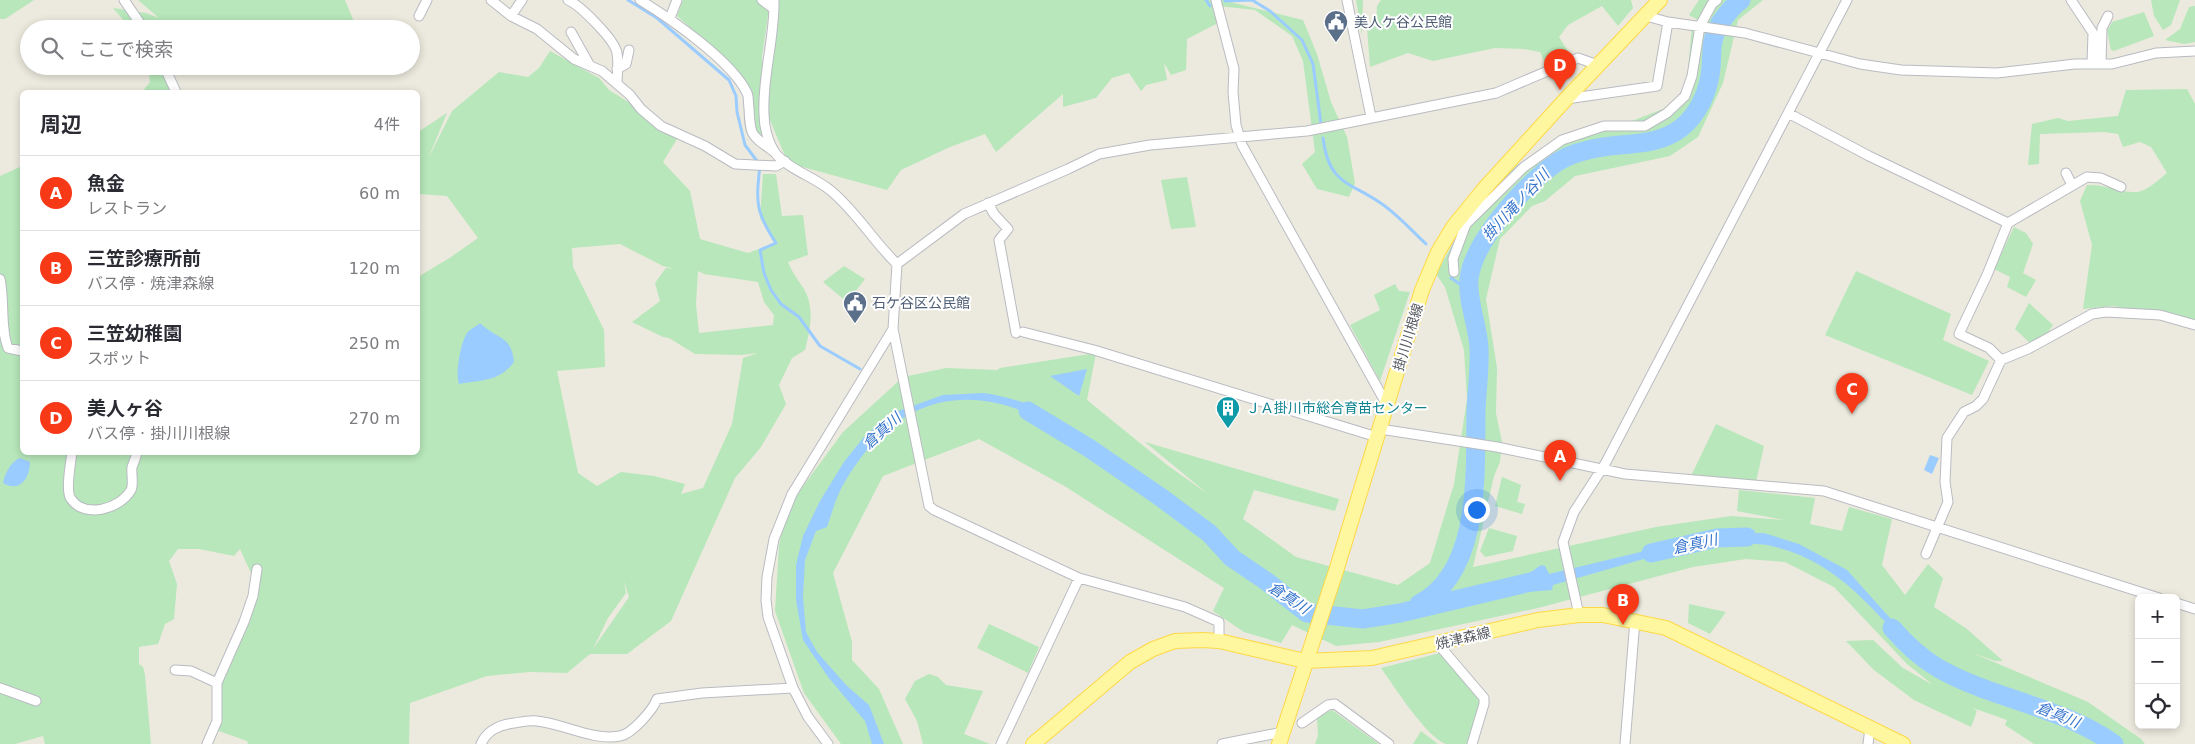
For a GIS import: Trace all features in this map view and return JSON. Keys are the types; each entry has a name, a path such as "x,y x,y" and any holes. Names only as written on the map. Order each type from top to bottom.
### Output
{"main road":[{"name":"掛川川根線","path":"1281,738 1379,433 1422,290 1436,258 1453,227 1484,189 1660,0"},
{"name":"焼津森線","path":"1032,744 1130,662 1153,649 1174,642 1219,641 1305,661 1372,658 1538,620 1579,615 1603,615 1635,620 1666,628 1903,744"}],"street":[{"path":"124,0 138,20"},
{"path":"419,16 426,0"},
{"path":"491,0 511,16 537,29 574,58 602,71 630,95 641,109 662,126 705,146 735,164 776,166 785,162"},
{"path":"511,16 522,0"},
{"path":"568,0 577,4 591,18 617,52 617,84"},
{"path":"640,0 670,18 711,52 740,81 748,94 752,135 785,162 830,190 844,202 896,264 893,329 929,506 1079,578 1185,607 1219,622 1219,641"},
{"path":"670,18 676,0"},
{"path":"762,0 774,5 766,74 764,114 768,138 776,153"},
{"path":"1216,0 1220,22 1234,69 1233,92 1236,125 1242,145 1387,405"},
{"path":"1347,0 1371,117"},
{"path":"1454,272 1453,259 1466,224 1524,167 1562,140 1604,126 1645,126 1667,113 1685,96 1692,76 1703,27 1712,4 1717,0"},
{"path":"1579,615 1562,542 1569,522 1602,470 1847,0"},
{"path":"2071,0 2093,33 2096,63"},
{"path":"1646,16 1668,22 1744,33 1860,64 1911,70 1997,73 2075,64 2120,63 2156,53 2195,51"},
{"path":"2096,63 2102,28 2108,16"},
{"path":"1566,99 1657,86 1668,22"},
{"path":"571,32 590,66"},
{"path":"617,69 626,64 629,50"},
{"path":"896,264 964,214 1099,154 1150,145 1307,131 1496,93 1578,58 1598,65"},
{"path":"168,75 175,90"},
{"path":"1788,113 1869,156 2008,223"},
{"path":"2066,172 2072,185"},
{"path":"2001,360 1989,348 1959,334 1987,275 2008,223 2086,177 2101,178 2121,187"},
{"path":"988,203 994,214 1008,229 999,240 1020,332 1091,349 1379,433 1497,447 1625,474 1824,491 2147,594"},
{"path":"0,279 4,302 4,341 8,348 20,351"},
{"path":"1926,554 1948,502 1945,482 1947,438 1964,412 1976,406 1983,399 2001,360 2028,349 2092,314 2106,312 2160,315 2195,325"},
{"path":"828,744 808,717 793,688 773,632 766,600 774,539 792,494 893,329"},
{"path":"72,455 68,492 71,499 82,508 105,509 119,504 132,489 132,468 137,455"},
{"path":"207,744 217,721 217,682 244,622 253,596 257,569"},
{"path":"1001,744 1079,578"},
{"path":"2180,604 2195,609"},
{"path":"1625,744 1635,620"},
{"path":"1438,644 1484,698 1484,704 1472,744"},
{"path":"175,670 191,672 217,682"},
{"path":"0,688 36,701"},
{"path":"480,744 485,735 502,725 536,721 594,736 622,740 653,708 657,699 702,693 793,688"},
{"path":"1302,723 1328,705 1335,704 1389,744"},
{"path":"1868,744 1870,728"},
{"path":"1222,744 1281,738"}],"green space":[{"path":"0,0 34,0 5,19 0,19"},
{"path":"138,0 345,0 353,20 123,20 113,8 146,13 159,18"},
{"path":"683,0 757,0 769,8 762,57 766,145 750,128 751,93 743,78 728,63 718,59 710,45 677,16"},
{"path":"778,0 1222,0 1303,20 1317,54 1331,102 1347,137 1355,183 1349,197 1317,189 1302,164 1315,152 1303,61 1292,36 1255,10 1218,6 1220,22 1187,39 1186,70 1171,75 1164,63 1167,80 1146,85 1141,91 1129,73 1112,78 1096,98 1063,107 1063,94 996,152 985,134 950,147 901,170 887,190 788,163 767,113"},
{"path":"1356,0 1363,0 1362,35"},
{"path":"1381,0 1631,0 1633,8 1618,26 1602,6 1568,25 1559,37 1571,56 1546,65 1540,52 1524,49 1495,48 1433,61 1408,53 1370,67 1367,28 1369,25 1376,24 1377,6"},
{"path":"1699,0 1763,0 1738,20 1723,83 1698,137 1670,156 1575,176 1545,201 1532,206 1500,239 1486,299 1497,368 1496,413 1502,442 1500,462 1494,476 1473,567 1656,527 1731,516 1784,520 1737,511 1739,490 1815,498 1810,524 1842,531 1849,507 1892,519 1882,565 1905,595 1928,564 1943,578 1934,607 1967,629 2003,661 1995,661 1970,652 2088,702 2141,739 2145,744 2034,744 2005,725 2007,720 1973,708 1977,711 1971,727 1914,700 1874,670 1846,641 1873,640 1903,668 1933,685 1907,664 1834,587 1785,562 1746,559 1693,567 1538,608 1379,642 1336,646 1292,625 1281,643 1244,632 1213,611 1224,588 1066,487 979,439 883,476 833,573 852,642 852,660 879,689 903,744 841,744 804,693 775,611 779,545 785,519 801,489 843,432 903,377 946,368 997,370 1096,353 1087,400 1167,465 1208,494 1145,442 1339,499 1335,511 1254,490 1243,519 1296,557 1398,585 1430,563 1454,484 1467,399 1464,350 1445,287 1436,274 1456,238 1482,201 1517,165 1574,132 1632,121 1673,105 1687,81 1692,26 1698,20 1689,15"},
{"path":"2151,0 2180,0 2171,25 2163,30 2154,16"},
{"path":"2195,6 2195,42 2184,44 2165,40 2180,29 2189,7"},
{"path":"2144,12 2154,36 2114,51 2111,50 2107,31 2112,22"},
{"path":"550,51 599,78 609,90 680,134 663,162 690,191 700,239 748,253 775,243 760,218 763,174 776,174 782,216 803,215 808,255 788,262 804,289 810,304 810,327 805,350 792,358 779,385 786,404 761,447 735,478 671,621 627,654 590,654 567,673 530,672 487,676 410,703 409,744 248,744 247,741 216,730 217,683 255,582 240,549 234,556 199,549 178,549 169,561 177,584 174,619 165,624 158,644 139,647 139,664 143,667 145,675 151,744 45,744 43,736 15,744 0,744 0,176 20,167 20,455 420,455 420,276 478,238 447,196 420,194 420,131 447,113 428,159 452,111 499,72 528,77 539,68","holes":["620,244 663,266 675,269 666,268 655,283 660,301 632,322 669,338 695,354 741,355 758,353 743,358 732,424 703,488 681,494 685,484 654,476 621,472 597,486 578,473 557,371 605,367 604,330 573,267 572,248","698,271 704,274 758,282 764,302 774,315 773,325 699,333 696,304","624,581 629,597 593,649 608,618 626,593"]},
{"path":"149,75 172,75 171,82 175,90 144,90 150,82"},
{"path":"2187,89 2195,104 2195,326 2114,306 2083,309 2092,245 2080,201 2087,185 2139,192 2152,185 2167,173 2151,147 2140,142 2123,147 2118,134 2104,132 2040,134 2039,164 2028,165 2032,124 2058,118 2068,121 2118,116 2126,90"},
{"path":"1187,177 1196,227 1171,229 1161,180"},
{"path":"2014,227 2026,233 2033,244 2023,273 2036,280 2026,297 2007,287 2010,277 1994,269"},
{"path":"844,266 865,279 847,302 823,282"},
{"path":"1856,271 1951,314 1943,340 1989,361 1972,395 1825,335"},
{"path":"1395,284 1399,291 1410,292 1380,381 1350,325 1380,310 1374,295"},
{"path":"2029,303 2053,325 2048,332 2030,343 2015,329"},
{"path":"1716,424 1764,446 1756,482 1691,476"},
{"path":"1502,477 1521,485 1517,502 1525,504 1522,514 1495,506"},
{"path":"1489,528 1517,536 1513,551 1485,557 1480,551"},
{"path":"1689,604 1726,612 1710,634 1688,623"},
{"path":"989,624 1039,647 1028,673 977,648"},
{"path":"1440,653 1479,695 1481,703 1469,744 1446,744 1429,732 1381,668"},
{"path":"929,674 938,677 946,685 983,691 964,734 990,744 923,744 917,721 905,699 915,681"},
{"path":"1332,710 1379,744 1315,744 1318,736 1317,717"},
{"path":"1421,731 1438,744 1413,744"}],"water":[{"path":"1734,0 1747,0 1730,15 1727,22 1711,19 1717,12"},
{"path":"480,323 510,346 514,362 508,369 496,377 459,384 458,365 463,343 467,333"},
{"path":"1087,369 1079,396 1050,376"},
{"path":"984,393 1028,404 1041,410 1065,425 1087,447 1035,416 989,402 962,400 938,403 915,411 895,424 858,461 843,485 827,527 816,531 805,560 803,597 806,632 817,652 847,686 869,705 884,744 872,744 865,721 828,677 803,640 796,600 796,565 803,536 820,501 844,462 863,438 890,414 943,395"},
{"path":"1930,455 1939,458 1932,474 1924,470"},
{"path":"20,458 30,462 26,478 19,485 9,486 3,483 11,465"},
{"path":"1764,533 1799,544 1847,570 1890,618 1916,654 1851,588 1815,562 1771,546 1718,544 1722,540 1721,534"},
{"path":"1678,543 1675,550 1553,585 1552,590 1500,594 1541,565 1545,566 1549,574"}],"waterway":[{"path":"628,0 657,18 729,80 736,96 737,112 745,145 760,165 758,198 761,214 776,243 760,250 764,273 771,290 781,304 799,317 820,346 860,369"},
{"path":"1206,0 1210,6"},
{"path":"1225,1 1252,0 1270,11 1302,40 1313,64 1321,124"},
{"name":"掛川滝ノ谷川","path":"1419,604 1439,589 1454,569 1464,544 1471,518 1476,461 1479,356 1469,279 1472,265 1479,249 1512,203 1525,189 1558,162 1578,153 1600,147 1636,144 1659,139 1681,128 1698,109 1705,93 1710,76 1713,41 1717,29 1732,8 1741,0"},
{"path":"1323,138 1330,165 1342,180 1388,208 1426,244"},
{"path":"1451,278 1470,291"},
{"name":"倉真川","path":"1028,411 1089,448 1159,496 1209,533 1232,558 1266,581 1307,613 1363,619 1400,613 1535,581"},
{"name":"倉真川","path":"1651,553 1717,538 1747,537"},
{"name":"倉真川","path":"1892,628 1925,660 1959,679 2072,721 2094,731 2114,744"}],"place":[{"name":"美人ケ谷公民館","path":"1336,43"},
{"name":"美人ヶ谷","path":"1560,90"},
{"name":"石ケ谷区公民館","path":"855,324"},
{"name":"三笠幼稚園","path":"1852,414"},
{"name":"ＪＡ掛川市総合育苗センター","path":"1228,429"},
{"name":"魚金","path":"1560,481"},
{"name":"三笠診療所前","path":"1623,625"}]}
